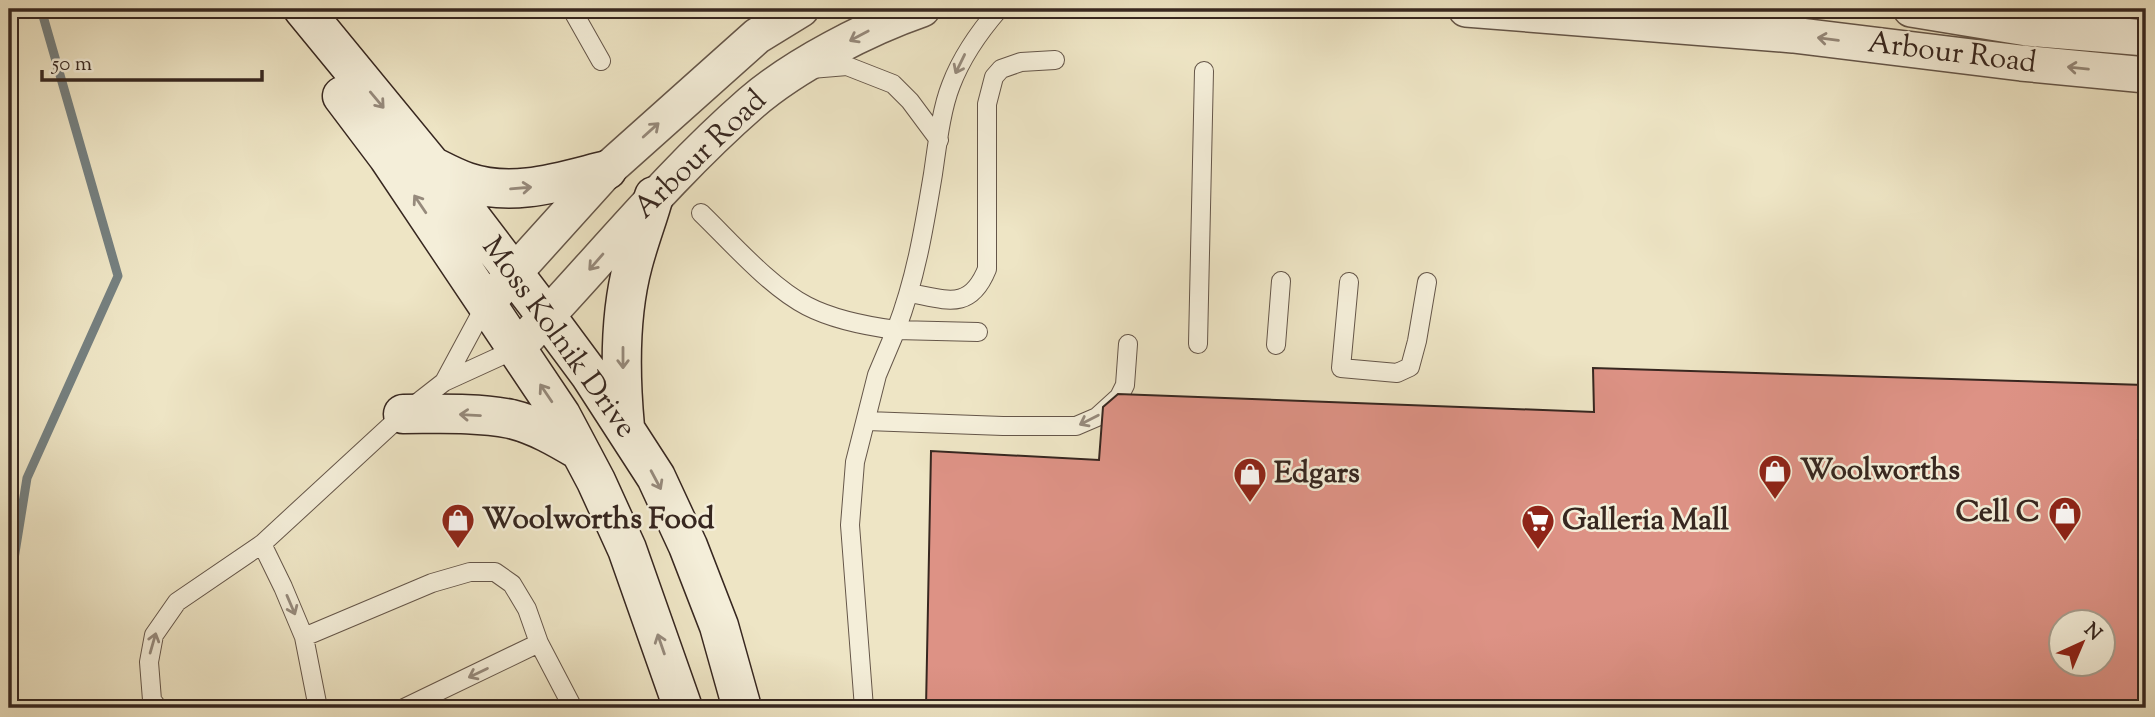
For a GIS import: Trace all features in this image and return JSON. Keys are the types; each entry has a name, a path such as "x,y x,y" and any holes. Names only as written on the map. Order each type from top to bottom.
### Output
{"main road":[{"name":"Moss Kolnik Drive","path":"277,9 388,156 561,415 596,481 627,549 683,708"},
{"name":"Moss Kolnik Drive","path":"303,9 432,166 547,317 590,375 656,477 688,547 719,626 742,708"},
{"path":"432,166 468,183 509,189 547,184 607,170"},
{"path":"625,430 622,362 625,313 633,263 654,196"},
{"path":"402,414 471,415 511,419 541,429 580,450"}],"street":[{"name":"Arbour Road","path":"486,304 607,170 760,23 801,9"},
{"name":"Arbour Road","path":"516,349 654,196 752,102 797,69 886,21 922,9"},
{"name":"Arbour Road","path":"1466,9 1793,35 2021,63 2146,75"},
{"name":"Arbour Road","path":"1911,9 2027,28 2146,38"},
{"path":"2021,63 2027,28"}],"lane":[{"path":"574,9 601,61"},
{"path":"864,708 850,525 855,462 877,374 910,293 922,243 950,87 981,29 999,9"},
{"path":"910,293 955,301 973,293 982,282 987,269 987,104 995,77 1001,69 1021,62 1055,60"},
{"path":"797,69 847,66 893,84 910,101 939,140"},
{"path":"1198,344 1204,71"},
{"path":"701,212 776,285 807,306 867,326 896,330 978,332"},
{"path":"1276,345 1281,281"},
{"path":"1349,282 1341,368 1397,373 1410,367 1427,282"},
{"path":"444,382 486,304"},
{"path":"867,421 1076,426 1097,417 1119,397 1125,385 1128,344"},
{"path":"158,708 152,699 149,662 154,635 177,601 261,544 402,414 444,382 516,349"},
{"path":"261,544 304,637 318,708"},
{"path":"304,637 432,583 470,572 495,572 512,584 527,609 539,643 573,708"},
{"path":"404,708 539,643"}],"building":[{"name":"Galleria Mall","path":"1593,368 2144,385 2138,439 2146,439 2146,708 926,708 931,451 1099,460 1103,407 1118,394 1594,412"}],"waterway":[{"path":"9,590 27,478 118,276 41,9"}],"place":[{"name":"Woolworths","path":"1775,501"},
{"name":"Edgars","path":"1250,504"},
{"name":"Cell C","path":"2065,543"},
{"name":"Woolworths Food","path":"458,550"},
{"name":"Galleria Mall","path":"1538,551"}]}
